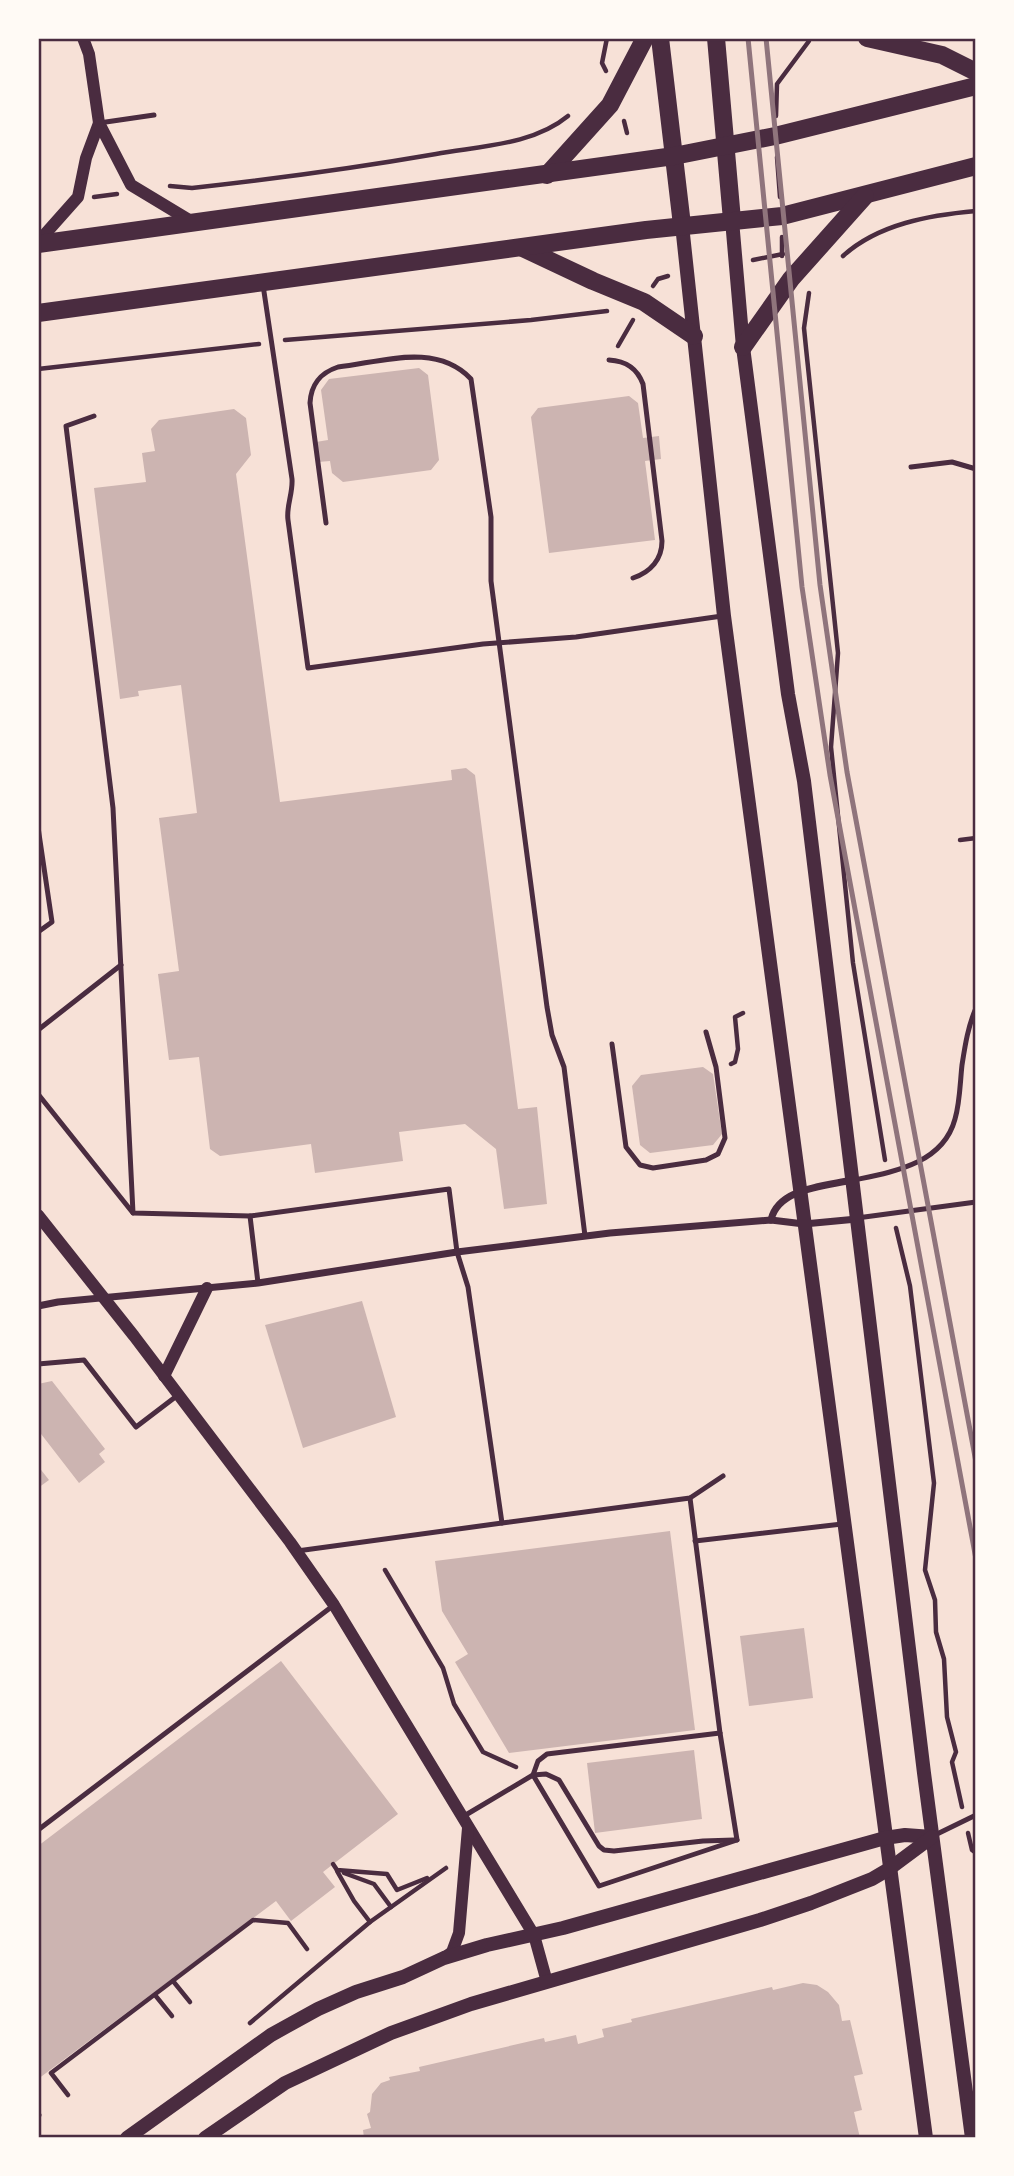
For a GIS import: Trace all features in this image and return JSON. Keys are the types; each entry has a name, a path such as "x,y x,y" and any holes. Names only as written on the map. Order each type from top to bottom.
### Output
{"main road":[{"path":"547,175 610,105 645,38"},
{"path":"660,38 724,616 926,2137"},
{"path":"716,38 743,347 788,694 804,781 932,1837 972,2137"},
{"path":"867,38 942,55 975,72"},
{"path":"38,243 674,156 775,136 975,86"},
{"path":"38,313 682,225 782,216 975,166"},
{"path":"743,347 790,280 865,196"},
{"path":"523,248 644,302 694,336"},
{"path":"127,2137 233,2060 289,2024 330,2003 402,1977 444,1958 885,1838 905,1835 932,1837"},
{"path":"205,2137 285,2084 361,2046 451,2010 786,1912 858,1885 889,1870 932,1837"}],"street":[{"path":"83,38 89,54 99,123 131,184 194,223"},
{"path":"38,243 78,197 86,158 99,123"},
{"path":"771,1220 778,1205 800,1193 853,1180"},
{"path":"38,1215 105,1298 297,1551 334,1605 534,1935 547,1982"},
{"path":"38,1306 258,1283 457,1252 648,1229 771,1220 804,1224 858,1219"},
{"path":"164,1376 207,1288"},
{"path":"444,1958 452,1952 459,1933 465,1823"}],"lane":[{"path":"99,123 154,115"},
{"path":"263,282 293,487 288,520 308,668 483,644 576,637 724,616"},
{"path":"326,523 310,403 312,388 321,376 338,367 424,356 455,365 471,379 491,517 489,566 547,1007 552,1035 565,1074 585,1236"},
{"path":"609,360 622,361 630,366 642,382 662,541 660,554 654,565 633,578"},
{"path":"94,416 66,426 113,808 133,1213"},
{"path":"911,467 951,462 975,469"},
{"path":"38,827 52,922 38,932"},
{"path":"38,1030 121,965"},
{"path":"853,1180 887,1174 914,1164 934,1151 946,1138 956,1116 965,1047 975,1007"},
{"path":"612,1044 627,1151 640,1165 646,1167 706,1160 720,1151 725,1138 716,1067 706,1032"},
{"path":"38,1094 133,1213 250,1216 449,1189 457,1252 468,1287 502,1523"},
{"path":"858,1219 975,1202"},
{"path":"250,1216 258,1283"},
{"path":"38,1364 84,1360 136,1427 178,1395"},
{"path":"297,1551 690,1498 723,1476"},
{"path":"690,1498 720,1733 737,1840"},
{"path":"695,1541 845,1523"},
{"path":"38,1830 334,1605"},
{"path":"533,1775 539,1758 548,1754 720,1733"},
{"path":"465,1823 533,1775 546,1774 559,1780 604,1850 718,1839 737,1840"},
{"path":"533,1775 599,1886 737,1840"},
{"path":"932,1837 975,1815"}],"path":[{"path":"607,38 602,63 608,74"},
{"path":"782,254 782,216 775,136 777,84 809,41"},
{"path":"165,185 192,188 325,173 503,144 544,131 575,110"},
{"path":"78,197 121,193 131,184"},
{"path":"839,260 855,245 910,220 975,211"},
{"path":"815,285 808,294 804,328 838,653 831,747 853,963 882,1141"},
{"path":"293,338 531,320 608,311 617,313"},
{"path":"609,360 636,316 626,314"},
{"path":"38,369 252,344"},
{"path":"960,840 975,838"},
{"path":"716,1067 735,1062 738,1049 735,1017 743,1013"},
{"path":"897,1235 910,1286 934,1483 924,1564 935,1600 936,1632 944,1658 947,1717 956,1752 952,1762"},
{"path":"385,1570 443,1668 454,1704 483,1752 533,1775"},
{"path":"974,1854 975,1875"},
{"path":"250,2023 370,1922 453,1863"},
{"path":"333,1864 354,1901 370,1922"},
{"path":"337,1870 387,1874 397,1890 435,1875"},
{"path":"337,1870 374,1884 391,1906"},
{"path":"68,2095 51,2073 253,1920 288,1923 307,1949"},
{"path":"173,1980 190,2002"},
{"path":"155,1994 172,2016"}],"building":[{"path":"419,368 428,375 439,460 431,470 343,482 332,473 330,461 318,462 316,442 328,440 321,390 329,379"},
{"path":"629,396 638,403 643,438 659,436 661,459 645,461 655,540 549,553 531,417 538,408"},
{"path":"234,409 246,418 251,455 236,474 280,802 452,780 451,770 466,768 475,775 518,1109 537,1107 547,1204 504,1209 496,1149 465,1124 399,1132 403,1161 315,1173 311,1144 220,1156 210,1149 199,1057 169,1060 158,974 179,971 159,818 197,813 181,685 138,691 139,696 120,699 94,488 146,482 142,453 155,451 151,429 159,420"},
{"path":"703,1067 713,1074 722,1134 713,1145 650,1153 640,1145 632,1086 641,1075"},
{"path":"362,1301 396,1417 303,1448 265,1325"},
{"path":"52,1381 105,1449 99,1454 105,1462 79,1483 38,1430 38,1384"},
{"path":"38,1466 49,1480 38,1488"},
{"path":"670,1531 695,1730 509,1753 455,1662 468,1654 442,1611 435,1561"},
{"path":"804,1628 813,1698 749,1706 740,1636"},
{"path":"281,1661 398,1814 323,1872 335,1887 291,1921 276,1901 38,2079 38,1846"},
{"path":"694,1750 702,1819 595,1833 587,1763"},
{"path":"803,1983 817,1985 828,1992 839,2005 842,2021 850,2020 863,2074 854,2076 862,2110 854,2112 860,2138 364,2138 363,2130 371,2128 367,2114 370,2112 372,2094 381,2083 390,2080 389,2077 420,2071 419,2067 544,2038 545,2042 576,2035 578,2044 604,2037 602,2029 632,2022 631,2019 772,1987 773,1990"}],"railway":[{"path":"748,38 802,587 830,775 976,1559"},
{"path":"766,38 820,585 847,772 976,1462"}]}
